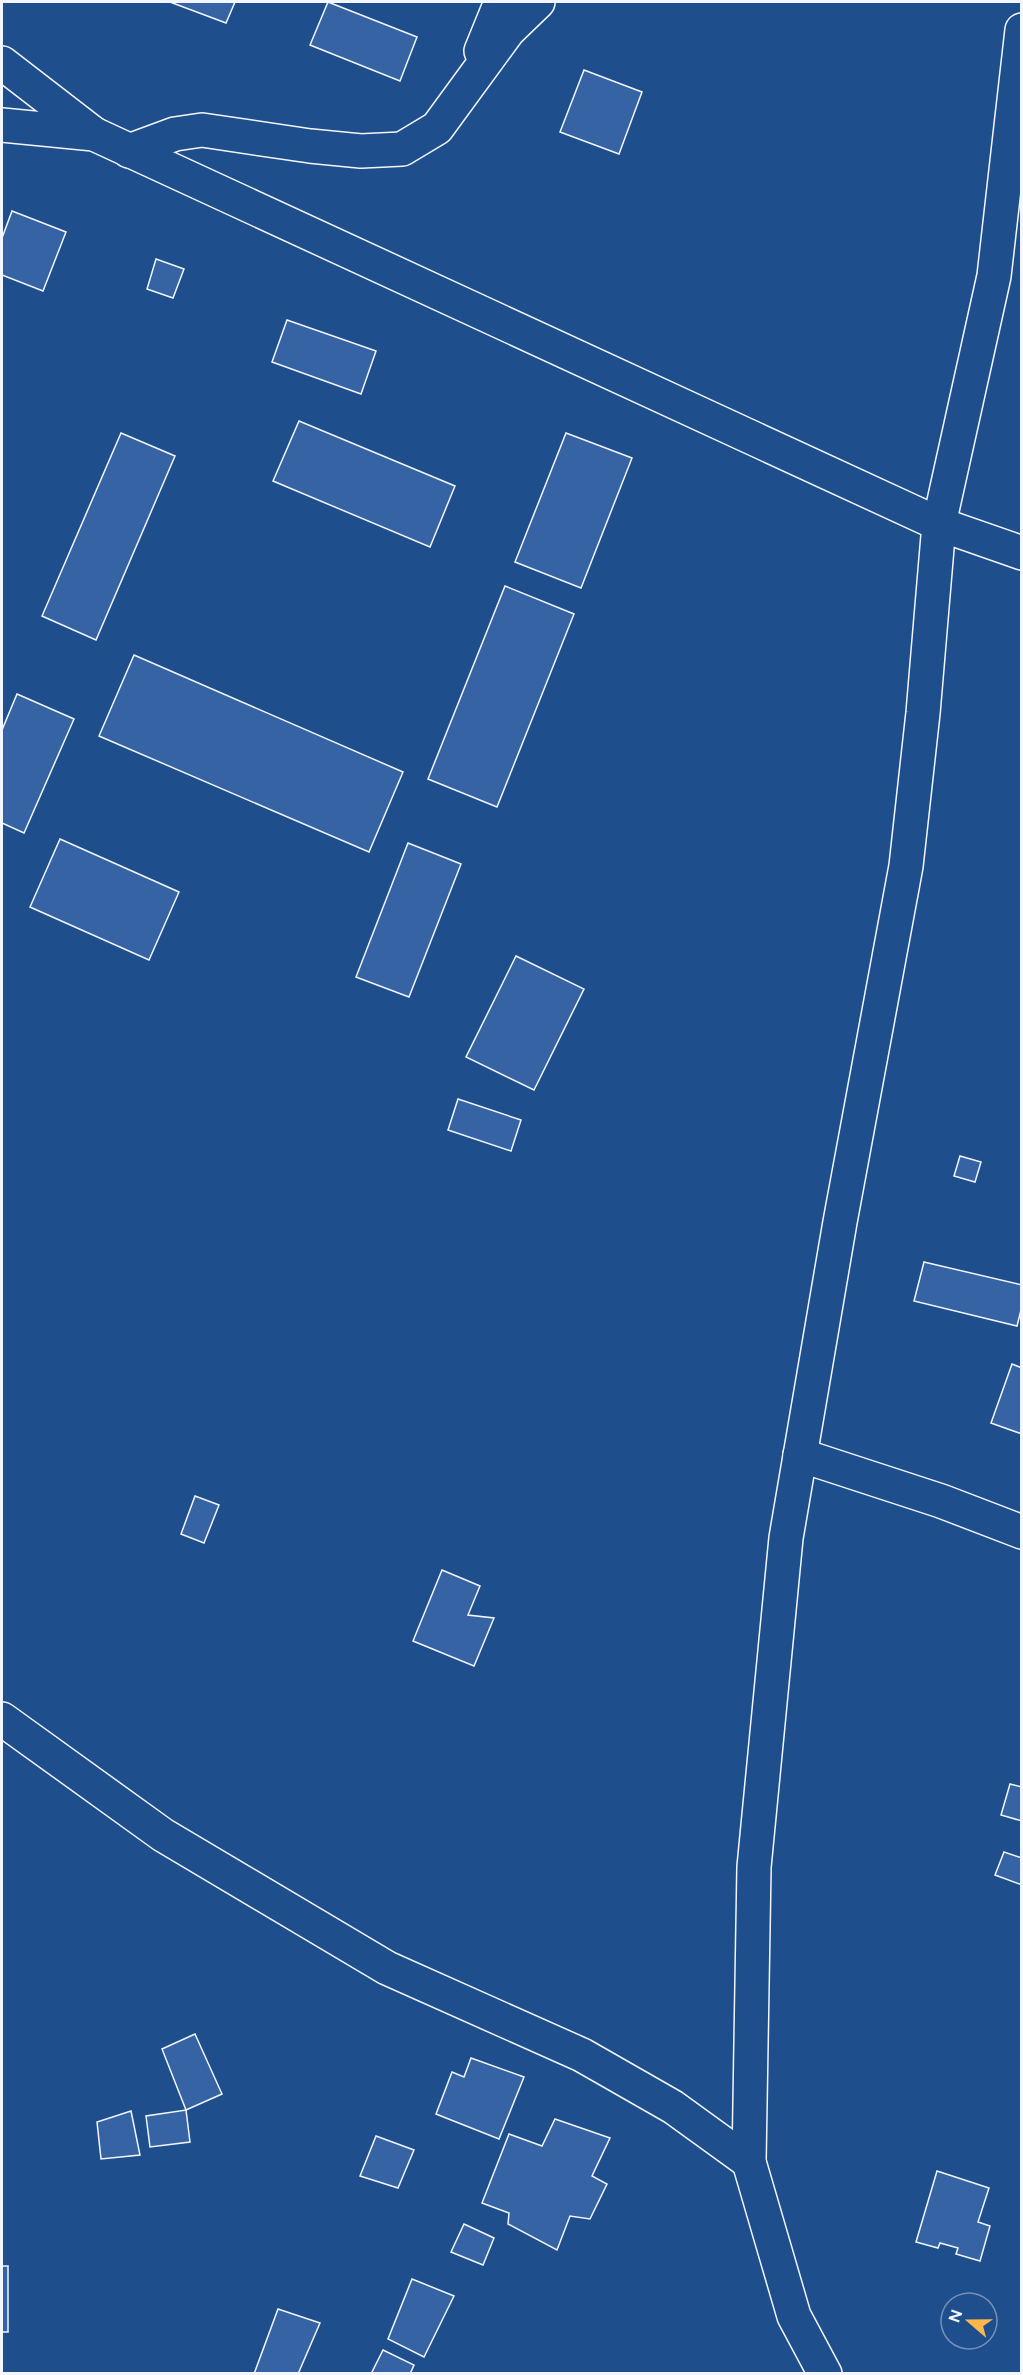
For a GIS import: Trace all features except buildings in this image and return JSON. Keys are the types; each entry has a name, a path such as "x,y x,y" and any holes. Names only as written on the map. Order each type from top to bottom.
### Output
{"street":[{"path":"466,88 501,2"},
{"path":"129,151 175,134 202,130 351,150 402,149 436,128 508,31 538,2"},
{"path":"825,2373 794,2316 749,2162 754,1867 786,1538 840,1222 906,866 939,524 1008,278 1022,30"},
{"path":"2,63 94,134 129,151 939,524 1022,553"},
{"path":"2,125 94,134"},
{"path":"800,1455 941,1501 1022,1532"},
{"path":"2,1719 163,1834 366,1956 398,1973 582,2055 673,2107 749,2162"}]}
